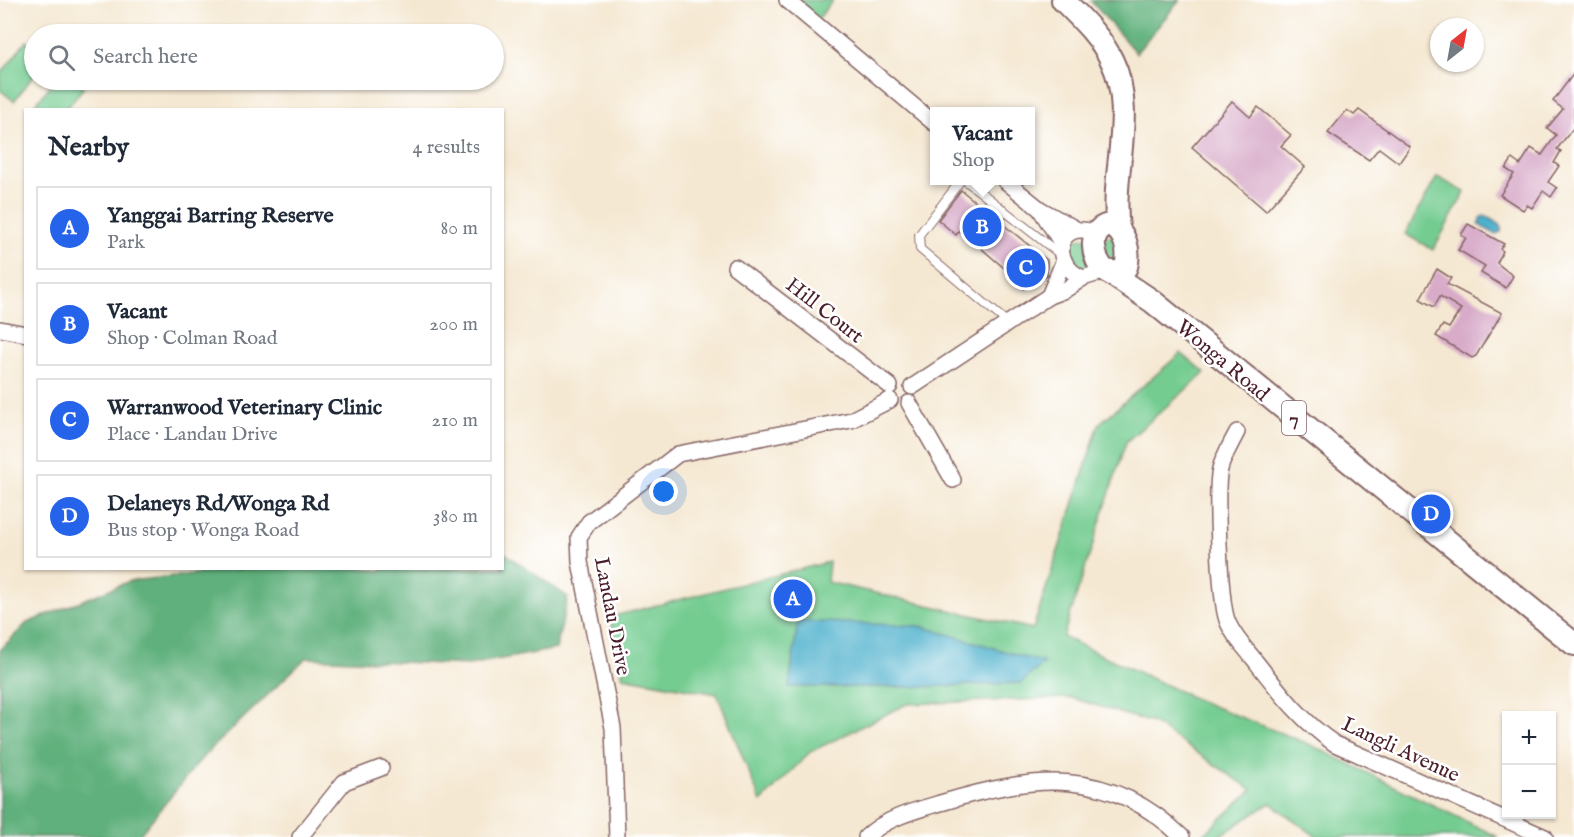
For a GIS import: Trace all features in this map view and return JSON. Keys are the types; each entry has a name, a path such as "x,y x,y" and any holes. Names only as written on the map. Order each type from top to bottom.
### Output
{"main road":[{"name":"7","path":"1063,0 1099,39 1112,59 1120,81 1123,106 1116,180 1097,230 1095,258 1114,269 1125,242 1097,230"},
{"name":"Wonga Road","path":"1114,269 1574,644"}],"street":[{"path":"787,0 930,120"},
{"path":"1010,185 1040,209 1097,230"},
{"path":"1040,209 1071,272 1083,278"},
{"path":"1049,296 1063,253 1066,235 1097,230"},
{"name":"Hill Court","path":"735,267 890,393"},
{"path":"912,387 1049,296 1065,290 1083,278 1114,269"},
{"path":"0,329 24,334"},
{"path":"903,380 912,387 914,396 909,403 897,406 890,393 896,381 903,380"},
{"name":"Landau Drive","path":"617,837 613,728 580,562 579,537 588,522 678,454 851,420 890,393"},
{"path":"909,403 953,480"},
{"name":"Langli Avenue","path":"1237,432 1220,470 1219,506 1223,591 1227,621 1237,638 1293,710 1314,730 1335,744 1545,837"},
{"path":"300,837 344,782 381,768"},
{"path":"866,837 876,828 907,814 998,786 1036,781 1086,783 1139,803 1167,822 1182,837"}],"lane":[{"path":"959,185 919,235 920,249 1008,323"},
{"path":"970,185 1063,253"}],"green space":[{"path":"787,0 833,0 815,23"},
{"path":"1090,0 1180,0 1136,53"},
{"path":"24,44 24,88 14,101 0,90 0,75"},
{"path":"47,90 82,90 67,108 32,108"},
{"path":"1437,177 1465,192 1433,250 1405,234"},
{"path":"1111,236 1119,249 1117,262 1108,263 1102,242"},
{"path":"1086,238 1093,269 1077,271 1066,252 1077,239"},
{"path":"1181,353 1205,373 1126,442 1063,637 1200,701 1311,745 1498,837 1317,837 1270,803 1218,837 1201,837 1252,790 1153,723 1072,698 907,704 810,752 761,802 717,694 623,677 610,617 829,562 827,582 1033,629 1099,424"},
{"path":"504,553 568,597 556,649 469,665 306,658 201,759 138,837 0,837 0,650 27,623 130,581 227,570 504,570"}],"water":[{"path":"1485,216 1501,225 1501,232 1495,234 1479,225 1481,217"},
{"path":"798,621 920,626 1044,663 1021,683 921,687 789,687"}],"building":[{"path":"1574,73 1574,127 1557,149 1561,151 1554,163 1559,166 1548,182 1557,188 1551,197 1543,191 1532,208 1527,205 1523,210 1500,195 1514,174 1506,169 1512,159 1520,165 1531,148 1542,155 1556,135 1547,128 1563,109 1553,101"},
{"path":"1232,101 1250,117 1258,107 1291,135 1281,146 1305,167 1266,211 1192,147"},
{"path":"1347,110 1354,115 1359,110 1410,147 1399,163 1379,148 1369,160 1328,133"},
{"path":"961,190 1047,260 1047,275 1024,289 1018,280 960,230 956,235 938,220"},
{"path":"1468,224 1504,244 1500,249 1503,251 1497,263 1513,276 1506,288 1481,273 1485,266 1458,250 1466,238 1461,235"},
{"path":"1437,269 1451,278 1447,284 1502,313 1476,356 1472,358 1436,336 1443,325 1449,328 1461,309 1440,296 1434,307 1420,299"}],"place":[{"name":"Vacant","path":"982,227"},
{"name":"Warranwood Veterinary Clinic","path":"1026,268"},
{"name":"Delaneys Rd/Wonga Rd","path":"1431,514"},
{"name":"Yanggai Barring Reserve","path":"793,599"}]}
